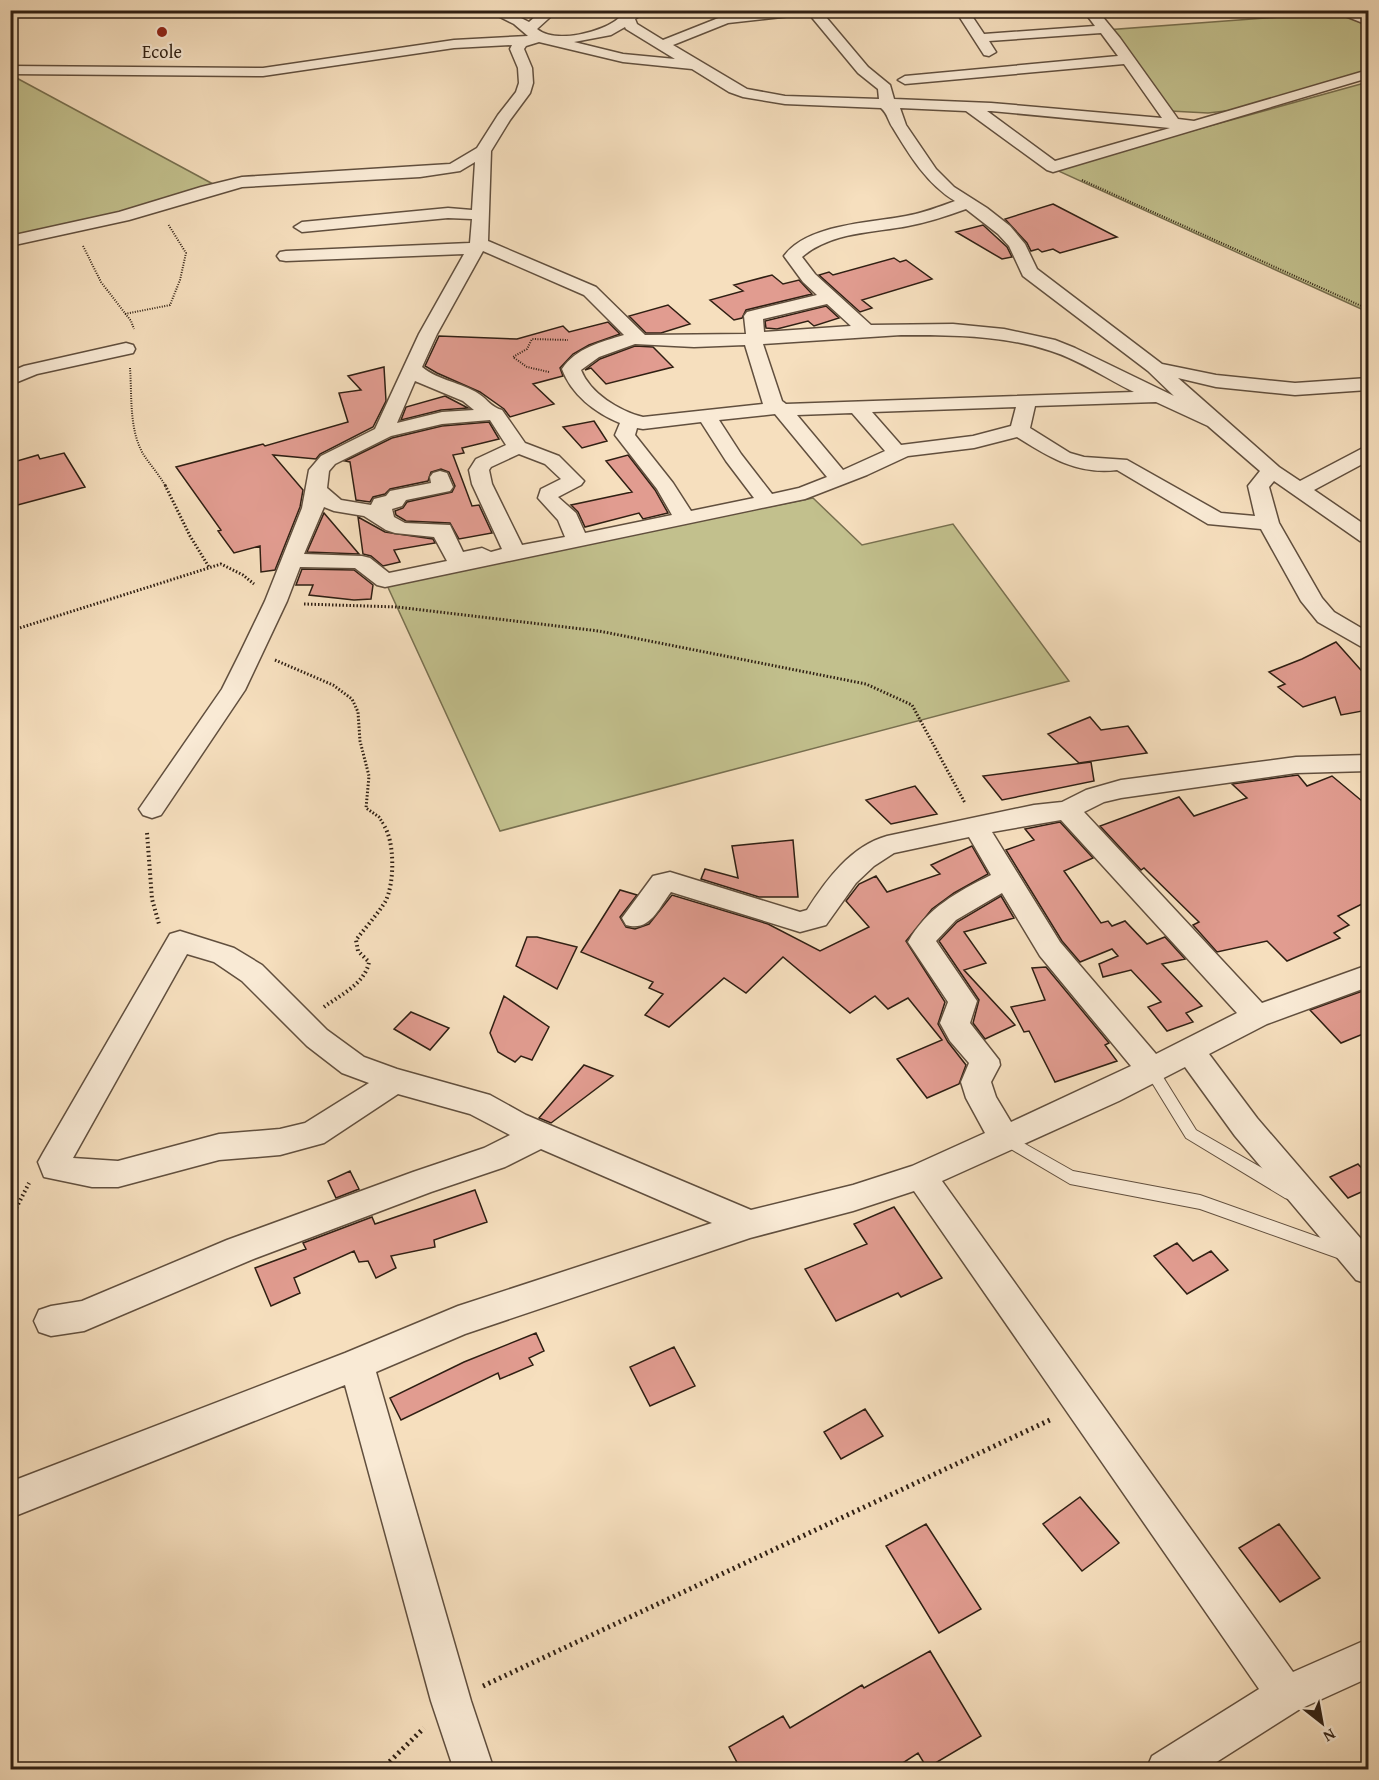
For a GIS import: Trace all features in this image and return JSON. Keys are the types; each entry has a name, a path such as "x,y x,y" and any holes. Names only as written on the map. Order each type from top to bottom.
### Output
{"street":[{"path":"492,10 519,21 537,37 623,58 694,65"},
{"path":"384,432 428,334 478,245 483,151 503,118 523,93 526,83 525,68 517,49 520,43 537,37 552,10"},
{"path":"664,44 726,19 812,10 863,70 885,88 887,105 894,111 898,125 930,172 948,190 968,202 1004,230 1017,244 1029,272 1155,368 1272,471 1368,536"},
{"path":"961,10 1002,70"},
{"path":"1089,10 1174,124"},
{"path":"1336,10 1368,21"},
{"path":"10,70 263,72 454,44 598,34 617,27 630,12"},
{"path":"630,12 631,26 744,93 785,100 1044,111 1193,124"},
{"path":"979,38 1104,29"},
{"path":"905,80 1127,59"},
{"path":"970,107 1053,167 1368,74"},
{"path":"10,241 156,207 207,190 266,179 441,171 454,168 483,151"},
{"path":"867,331 809,278 793,256 795,253 837,233 907,221 943,212 968,202"},
{"path":"302,227 448,213 479,215"},
{"path":"286,256 478,245 590,291 636,337 642,340 754,338 919,329 978,332 1057,347 1158,397 1216,422"},
{"path":"830,297 753,316 754,338 763,377 773,404 839,478"},
{"path":"636,337 588,354 578,360 571,369 573,378 582,390 632,422 643,423 779,409 1158,397"},
{"path":"10,379 32,370 126,349"},
{"path":"1155,368 1216,381 1295,389 1367,386"},
{"path":"412,369 424,380 442,388 470,395 488,412"},
{"path":"1020,430 1027,401"},
{"path":"858,408 897,453"},
{"path":"152,809 233,690 252,653 276,601 313,508 319,470 328,460 384,432 442,418 488,412 495,414 501,419 518,447 552,460 574,481 548,493 548,498 568,518 577,540"},
{"path":"706,415 733,458 767,501"},
{"path":"632,422 627,427 625,435 666,487 684,518"},
{"path":"293,560 362,563 385,580 806,493 897,453 974,441 1020,430 1063,457 1080,463 1101,466 1120,464 1216,519 1268,523"},
{"path":"515,554 482,484 479,470 483,463 518,447"},
{"path":"1300,489 1368,453"},
{"path":"1272,471 1258,486 1268,523 1312,601 1326,617 1368,641"},
{"path":"383,519 380,511 381,503 394,502 397,495 443,487 440,477"},
{"path":"316,490 334,505 370,511 392,525 413,532 442,530 458,560 502,551 515,554"},
{"path":"636,918 663,883 670,882 800,922 810,921 816,918 847,873 870,854 887,845 1034,814 1067,810 1095,796 1121,789 1296,765 1368,763"},
{"path":"1067,810 1257,1016"},
{"path":"976,827 1050,949 1150,1068"},
{"path":"1004,1138 979,1095 975,1082 976,1076 985,1065 984,1060 960,1033 955,1023 963,1001 922,942 938,922 958,906 978,892 1006,879"},
{"path":"392,1080 381,1091 313,1134 280,1142 219,1147 118,1174 92,1174 55,1168 54,1162 180,941 224,955 252,973 317,1038 353,1065 392,1080 479,1104 515,1124 750,1224"},
{"path":"10,1500 357,1365 458,1321 750,1224 853,1198 921,1176 1061,1114 1257,1016 1368,975"},
{"path":"1189,1050 1246,1127 1363,1263"},
{"path":"51,1321 84,1316 239,1250 424,1181 494,1158 541,1134"},
{"path":"921,1176 1286,1695"},
{"path":"357,1365 451,1701 474,1770"},
{"path":"1166,1770 1286,1695 1368,1658"}],"lane":[{"path":"1150,1068 1191,1134 1311,1205"},
{"path":"1004,1138 1070,1177 1200,1202 1363,1263"}],"path":[{"path":"1053,167 1368,309"},
{"path":"125,314 170,305 180,280 186,253 156,207"},
{"path":"74,226 101,282 125,314 136,334 126,349 135,430 142,452 160,475 190,536 209,567"},
{"path":"10,631 221,564 243,575 276,601 333,606 397,607 599,631 866,684 912,705 956,783 976,827"},
{"path":"252,653 324,679 343,691 357,708 360,742 370,780 365,796 366,808 379,817 387,829 393,859 386,900 356,940 358,951 369,962 369,969 364,976 302,1023"},
{"path":"152,809 146,839 152,899 161,933 180,941"},
{"path":"381,1770 451,1701 1083,1405"}],"shaded area":[{"path":"1311,11 1368,11 1368,72 1234,110 1208,113 1170,111 1106,30 1280,17"},
{"path":"11,75 213,184 158,206 11,238"},
{"path":"1368,82 1368,312 1054,169"},
{"path":"813,498 862,545 953,524 1069,681 500,831 386,583"}],"building":[{"path":"1053,204 1117,237 1060,253 1053,249 1042,252 1038,249 1031,251 1027,243 1005,219"},
{"path":"983,225 1007,247 1012,257 1002,259 956,232"},
{"path":"894,258 900,262 906,260 932,279 862,300 872,308 860,312 819,275 829,272 833,275"},
{"path":"772,275 783,284 799,280 812,294 746,310 742,318 734,320 710,300 743,291 734,285"},
{"path":"668,305 690,324 661,333 646,333 629,316"},
{"path":"826,306 839,318 814,326 808,321 777,329 766,328 765,321"},
{"path":"608,322 620,334 589,345 573,354 560,368 563,376 533,384 554,404 510,417 504,409 480,392 425,366 439,336 517,339 563,326 569,332"},
{"path":"635,346 653,347 673,367 606,384 591,368 585,370 600,359"},
{"path":"384,367 386,401 373,427 320,454 316,459 273,455 303,490 300,507 275,570 261,572 260,546 234,553 218,531 221,530 176,467 263,444 265,446 348,422 339,393 361,390 348,376"},
{"path":"445,396 468,408 441,410 401,420 406,407"},
{"path":"594,421 607,441 582,448 563,427"},
{"path":"489,422 499,439 462,448 464,453 453,455 472,506 479,505 492,533 459,539 450,523 406,521 396,515 395,511 403,508 407,502 452,492 455,486 449,472 441,469 431,472 428,481 390,489 385,494 373,497 370,502 356,500 350,462 345,461 392,438 442,426"},
{"path":"64,453 85,487 10,507 10,463 38,455 40,459"},
{"path":"628,455 655,490 668,513 643,519 639,513 585,527 578,512 571,505 632,492 606,461"},
{"path":"324,513 359,554 307,552"},
{"path":"358,517 385,532 433,539 435,543 394,550 400,562 383,566 371,556 363,554"},
{"path":"302,569 354,570 373,585 371,599 354,600 309,595 313,585 296,585"},
{"path":"1336,642 1368,678 1368,710 1341,715 1335,697 1303,707 1278,687 1285,684 1269,672"},
{"path":"1090,717 1101,730 1128,726 1147,753 1079,763 1048,734"},
{"path":"1091,762 1094,781 1002,800 983,776"},
{"path":"1298,775 1307,786 1332,776 1368,806 1368,901 1338,916 1349,925 1334,933 1340,938 1287,961 1267,941 1217,952 1193,925 1199,922 1144,868 1141,870 1100,826 1179,797 1194,816 1247,798 1232,784"},
{"path":"915,786 937,814 891,824 866,800"},
{"path":"1060,822 1093,858 1064,871 1101,923 1108,921 1112,926 1125,921 1147,944 1165,937 1185,959 1162,964 1202,1006 1186,1013 1193,1022 1167,1031 1148,1007 1161,1002 1131,970 1103,977 1099,964 1118,956 1112,949 1080,962 1062,941 1006,850 1034,840 1025,829"},
{"path":"793,840 798,897 759,897 701,879 705,869 738,878 732,846"},
{"path":"972,846 988,874 954,893 932,909 906,941 945,1002 938,1024 948,1042 966,1065 959,1084 927,1098 897,1059 942,1040 908,998 888,1009 875,996 850,1013 783,957 746,993 724,978 669,1027 645,1015 663,994 649,988 653,982 581,952 620,890 637,895 620,917 626,927 635,929 649,924 672,895 768,924 820,951 869,927 846,901 859,884 876,876 887,892 940,874 931,865"},
{"path":"1001,896 1014,918 964,932 986,963 964,970 1015,1025 985,1039 973,1023 979,1000 939,941 957,922"},
{"path":"527,937 537,937 577,947 557,989 516,966"},
{"path":"1046,967 1109,1043 1105,1045 1117,1061 1055,1082 1029,1031 1024,1032 1011,1007 1045,1000 1032,968"},
{"path":"1368,989 1368,1032 1341,1043 1310,1010"},
{"path":"504,996 549,1027 532,1060 521,1056 515,1062 498,1052 490,1033"},
{"path":"411,1012 449,1028 430,1050 394,1029"},
{"path":"584,1065 613,1076 551,1123 539,1118"},
{"path":"1358,1164 1368,1175 1368,1189 1348,1198 1330,1177"},
{"path":"350,1171 359,1189 336,1198 328,1181"},
{"path":"475,1190 487,1222 434,1240 435,1247 391,1256 396,1268 376,1278 368,1261 359,1262 354,1251 294,1278 300,1293 271,1306 255,1268 306,1249 303,1243 372,1217 375,1224"},
{"path":"894,1207 942,1278 901,1297 898,1293 836,1321 805,1269 867,1244 854,1224"},
{"path":"1177,1243 1193,1261 1211,1251 1228,1270 1187,1294 1154,1256"},
{"path":"536,1333 544,1351 529,1358 533,1365 500,1379 498,1373 401,1420 390,1398 464,1362"},
{"path":"674,1347 695,1386 650,1406 630,1367"},
{"path":"865,1409 883,1436 841,1459 824,1432"},
{"path":"1080,1497 1119,1543 1082,1571 1043,1524"},
{"path":"926,1524 981,1609 939,1633 886,1546"},
{"path":"1279,1524 1320,1578 1280,1602 1239,1548"},
{"path":"930,1651 981,1736 927,1768 918,1753 892,1770 741,1770 729,1747 783,1716 790,1728 862,1685 864,1688"}],"place":[{"name":"Ecole","path":"162,32"}]}
